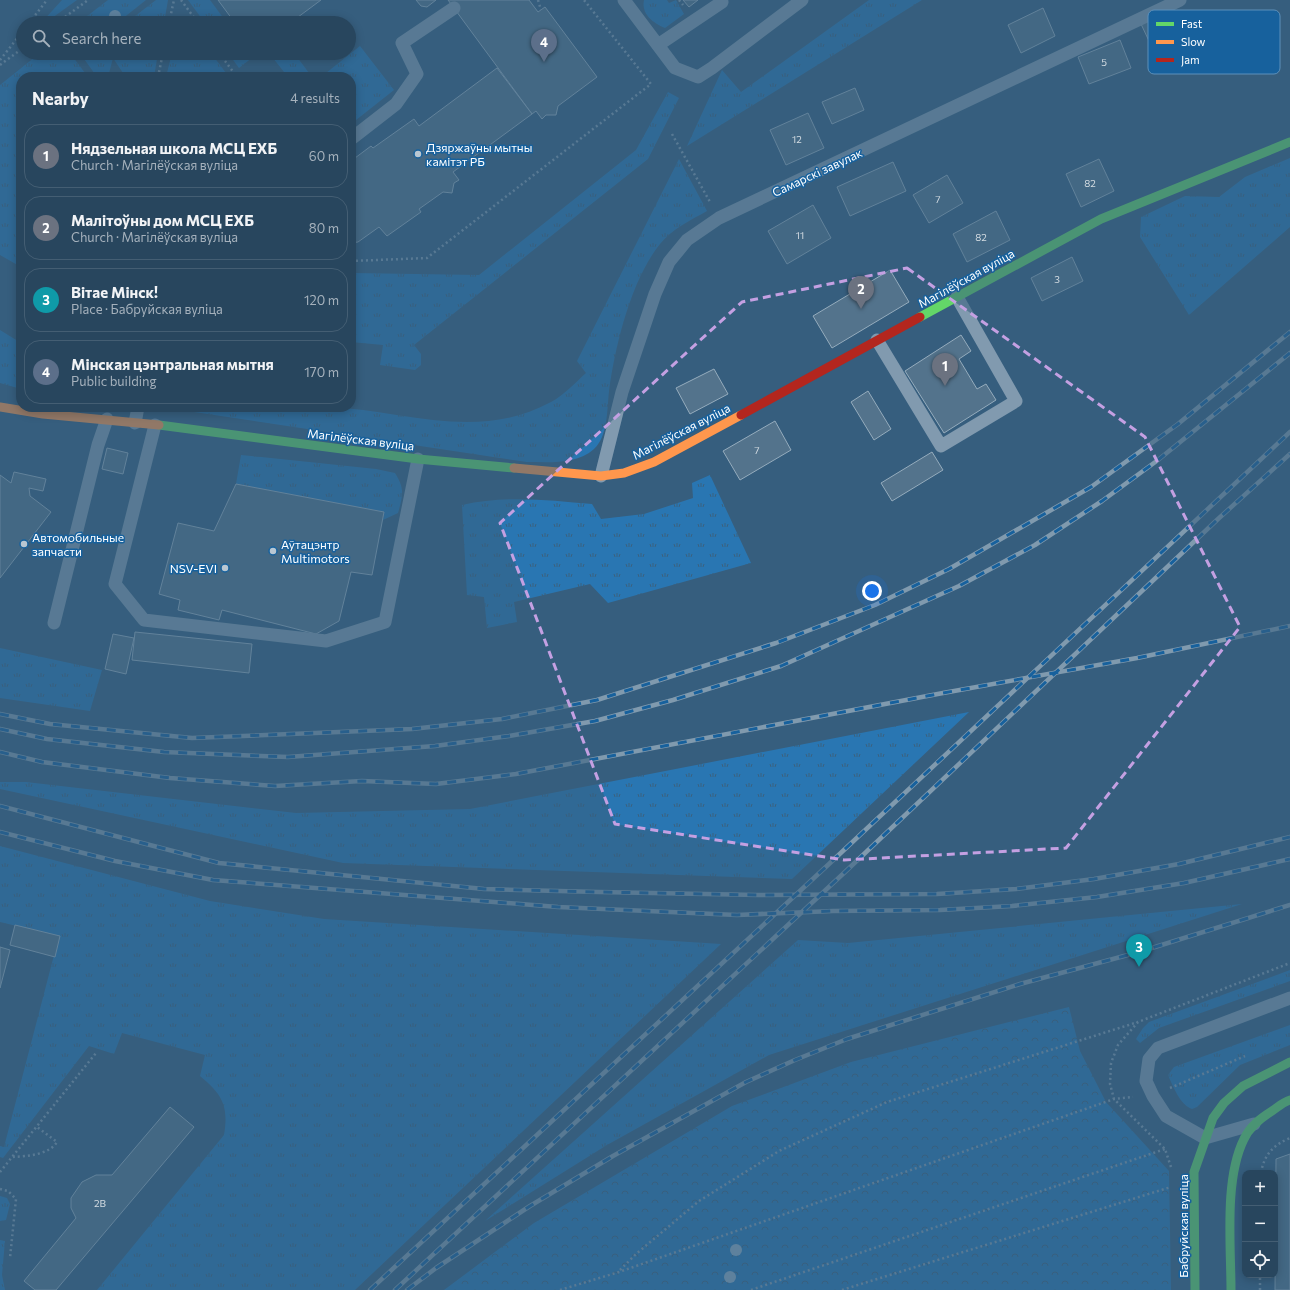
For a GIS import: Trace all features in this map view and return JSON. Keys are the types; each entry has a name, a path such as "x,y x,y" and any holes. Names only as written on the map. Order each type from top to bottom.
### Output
{"street":[{"name":"Магілёўская вуліца","path":"29,412 107,419 418,459 601,476 624,473 654,462 1101,219 1290,142"},
{"name":"Магілёўская вуліца","path":"0,408 16,410"},
{"name":"Бабруйская вуліца","path":"1195,1290 1194,1172 1213,1118 1224,1103 1243,1086 1290,1062"},
{"path":"1231,1290 1232,1175 1239,1150 1254,1124 1284,1102 1290,1100"}],"lane":[{"path":"625,1 675,68 698,77 802,0"},
{"name":"Самарскі завулак","path":"1159,10 1180,0"},
{"path":"658,45 722,2"},
{"path":"356,135 396,104 417,74 402,43 454,8"},
{"name":"Самарскі завулак","path":"601,476 622,392 655,294 668,262 687,240 719,218 1148,15"},
{"path":"877,340 941,446 1016,401 957,297"},
{"path":"135,423 137,412"},
{"path":"54,623 98,445 107,419"},
{"path":"155,425 115,584 144,620 326,641 385,622 418,459"},
{"path":"1254,1124 1205,1138 1166,1116 1153,1096 1146,1081 1149,1059 1158,1048 1290,998"}],"path":[{"path":"34,16 47,0"},
{"path":"66,16 88,0"},
{"path":"171,16 174,0"},
{"path":"181,0 193,16"},
{"path":"538,0 541,10"},
{"path":"356,261 427,258 650,84 584,0"},
{"path":"0,60 16,40"},
{"path":"0,65 16,53"},
{"path":"159,72 162,60"},
{"path":"224,60 233,72"},
{"path":"672,134 719,218"},
{"path":"619,1272 636,1254 699,1201 779,1151 888,1102 1138,1022"},
{"path":"0,1172 96,1053"},
{"path":"560,1290 619,1272 1114,1099 1153,1096 1200,1074 1248,1055"},
{"path":"12,1158 31,1156 54,1147 57,1142 37,1127"},
{"path":"1262,1170 1263,1162 1268,1154 1277,1144 1290,1138"},
{"path":"751,1290 1165,1149"},
{"path":"842,1290 1177,1185"},
{"path":"0,1189 8,1191 16,1199 10,1258"},
{"path":"1260,1278 1260,1290"}],"highlighted area":[{"path":"907,268 1145,437 1240,627 1066,848 844,860 615,824 500,523 742,302"}],"green space":[{"path":"62,0 77,0 55,16 47,16"},
{"path":"108,0 146,0 126,16 87,16"},
{"path":"156,0 168,0 165,16 135,16"},
{"path":"188,0 210,0 222,16 200,16"},
{"path":"644,0 667,0 669,3 676,0 684,14 665,28 652,21 646,14 644,10"},
{"path":"869,0 922,0 687,146 722,70 741,92"},
{"path":"360,46 394,90 356,120 356,72 327,72 342,60 356,60 356,49"},
{"path":"31,60 75,60 84,72 16,72"},
{"path":"85,60 112,60 109,72 93,72"},
{"path":"114,60 157,60 155,72 122,72"},
{"path":"170,60 216,60 225,72 167,72"},
{"path":"233,60 249,60 239,68"},
{"path":"275,60 299,60 308,72 284,72"},
{"path":"16,72 16,264 0,255 0,85"},
{"path":"668,92 679,98 648,159 414,345 421,354 421,365 415,370 380,365 383,345 356,342 356,273 479,275 636,150"},
{"path":"1290,158 1290,227 1189,315 1140,237 1141,217 1185,196 1219,197 1245,177"},
{"path":"679,159 707,211 682,225 670,234 660,244 641,276 626,314 615,354 606,422 602,437 599,444 587,454 579,458 562,462 527,462 194,412 356,412 356,409 440,421 468,422 496,420 523,414 551,402 564,393 586,373 577,361"},
{"path":"0,330 16,340 16,388 0,383"},
{"path":"241,455 376,469 395,473 402,488 398,513 383,520 384,512 236,484"},
{"path":"710,475 751,563 608,603 590,584 514,602 517,622 487,628 484,597 467,595 462,505 494,500 527,499 592,504 601,519 644,514 693,498 692,483"},
{"path":"0,648 102,670 90,711 0,698"},
{"path":"969,712 792,879 343,863 0,789 0,782 26,782 296,813 470,809"},
{"path":"0,846 210,901 324,919 721,944 355,1290 97,1290 224,1135 224,1108 219,1095 200,1076 205,1055 122,1033 114,1054 89,1046 3,1158 0,1157 0,1146 4,1147 59,936 0,922"},
{"path":"1242,904 769,1055 607,1145 485,1221 798,940 848,943"},
{"path":"1290,970 1290,981 1159,1028 1140,1043 1136,1039 1149,1022"},
{"path":"1069,1007 1080,1051 1106,1102 1169,1171 1171,1290 444,1290 534,1223 732,1106 851,1062"},
{"path":"1290,1025 1290,1045 1240,1065 1197,1107 1192,1109 1184,1104 1180,1099 1168,1075 1174,1067"},
{"path":"0,1196 7,1198 10,1204 6,1220 0,1221"},
{"path":"0,1240 5,1241 2,1275 5,1290 0,1290"}],"building":[{"path":"218,0 321,0 299,16 230,16"},
{"path":"416,0 436,0 427,7 421,6"},
{"path":"448,0 529,0 538,12 545,7 597,77 558,106 556,115 546,115 542,119 536,111 532,114"},
{"path":"683,0 698,0 689,7"},
{"path":"1043,8 1055,36 1021,53 1008,25"},
{"path":"1148,20 1148,39 1141,24"},
{"path":"1120,40 1131,68 1089,84 1078,57"},
{"name":"Дзяржаўны мытны камітэт РБ","path":"497,68 532,114 453,172 459,180 454,183 452,193 443,192 419,209 421,212 387,236 379,227 356,242 356,157 371,146 373,148 414,119 419,126"},
{"path":"855,88 864,110 832,124 822,102"},
{"path":"808,113 824,148 786,165 770,130"},
{"path":"1099,159 1114,191 1081,207 1066,174"},
{"path":"893,162 906,191 850,216 837,187"},
{"path":"947,175 963,203 929,223 913,195"},
{"path":"813,205 831,238 787,264 768,231"},
{"path":"996,211 1010,240 967,262 953,234"},
{"path":"1072,257 1083,281 1042,301 1031,278"},
{"path":"890,270 909,302 832,348 813,316"},
{"path":"961,335 971,351 959,359 977,389 986,384 996,400 944,433 905,371"},
{"path":"714,369 728,394 690,414 676,388"},
{"path":"868,391 891,429 874,440 851,402"},
{"path":"775,421 791,450 740,480 723,451"},
{"path":"107,448 128,453 123,474 102,469"},
{"path":"932,452 943,470 892,501 881,483"},
{"path":"14,472 46,479 43,491 29,488 30,496 51,512 0,578 0,475 11,483"},
{"name":"Аўтацэнтр Multimotors","path":"236,484 384,512 372,575 351,572 339,621 316,634 222,610 219,620 178,610 180,600 159,594 178,523 214,531"},
{"path":"135,632 252,644 249,673 132,660"},
{"path":"113,634 134,638 126,674 105,669"},
{"path":"15,925 60,936 55,957 10,945"},
{"path":"0,947 10,950 0,988"},
{"path":"170,1107 194,1127 56,1290 35,1290 24,1281 76,1218 71,1208 71,1198 82,1182 96,1175 112,1175"},
{"path":"1290,1154 1290,1290 1275,1290 1275,1278 1278,1278 1278,1170 1276,1170 1276,1159"}],"railway":[{"path":"0,714 50,724 192,738 412,729 502,719 597,700 776,643 875,605 949,569 1091,487 1178,424 1290,332"},
{"path":"0,729 47,739 164,752 288,757 435,746 509,736 595,721 673,700 781,666 959,586 1035,545 1102,501 1158,460 1290,353"},
{"path":"370,1290 829,864 1290,432"},
{"path":"395,1290 845,872 1218,519 1290,454"},
{"path":"0,752 42,762 170,778 275,786 362,781 436,784 516,774 943,693 1137,658 1290,626"},
{"path":"0,806 219,863 484,889 599,892 758,895 937,894 1016,889 1094,879 1179,864 1290,837"},
{"path":"0,832 115,861 213,880 558,907 737,915 833,911 940,910 1012,906 1097,897 1184,883 1290,859"},
{"path":"407,1290 436,1268 530,1206 613,1156 746,1082 795,1060 847,1039 1020,984 1139,952 1290,905"}],"traffic: fast":[{"path":"920,317 1101,219 1290,142"},
{"path":"159,425 418,459 514,468"},
{"path":"1195,1290 1194,1172 1213,1118 1224,1103 1243,1086 1290,1062"},
{"path":"1231,1290 1231,1193 1238,1155 1246,1134 1253,1126 1264,1116 1290,1100"}],"traffic: slow":[{"path":"0,407 16,410"},
{"path":"31,412 159,425"},
{"path":"514,468 601,476 624,473 654,462 741,415"}],"traffic: jam":[{"path":"741,415 920,317"}],"place":[{"name":"Мінская цэнтральная мытня","path":"544,62"},
{"name":"Дзяржаўны мытны камітэт РБ","path":"418,154"},
{"name":"Малітоўны дом МСЦ ЕХБ","path":"861,309"},
{"name":"Нядзельная школа МСЦ ЕХБ","path":"945,386"},
{"name":"Автомобильные запчасти","path":"24,544"},
{"name":"Аўтацэнтр Multimotors","path":"273,551"},
{"name":"NSV-EVI","path":"225,568"},
{"name":"Вітае Мінск!","path":"1139,967"}]}
